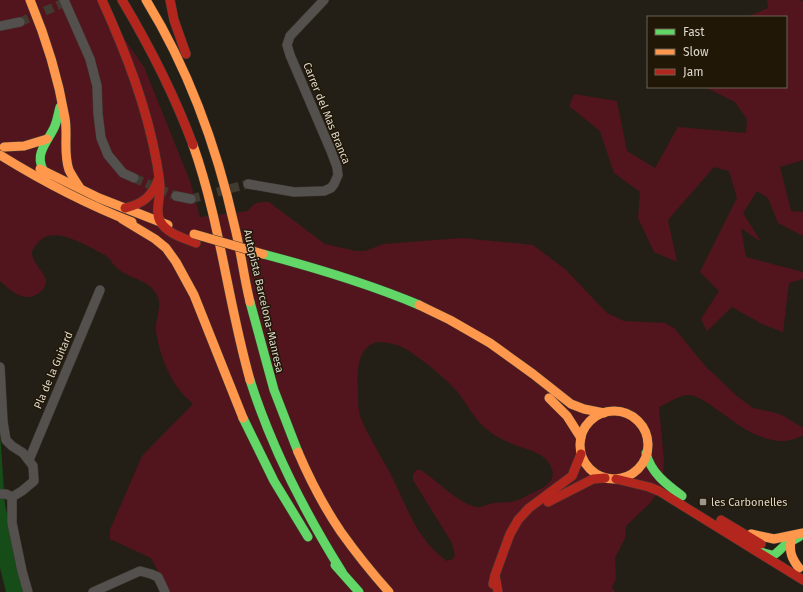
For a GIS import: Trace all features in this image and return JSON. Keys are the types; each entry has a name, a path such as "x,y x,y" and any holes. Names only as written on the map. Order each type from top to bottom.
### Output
{"main road":[{"path":"30,0 47,43 54,68 65,118 67,161 70,173 82,189"},
{"path":"102,0 122,45 141,97 157,164 160,189 158,214 160,222 167,230 196,243"},
{"path":"122,0 139,27 173,93 202,174 245,362 260,411 272,443 313,524 342,572"},
{"name":"Autopista Barcelona-Manresa","path":"146,0 177,56 191,86 203,118 235,227 244,277 265,362 286,424 313,483 335,523 364,563 389,592"},
{"path":"170,0 174,20 198,88 203,118"},
{"path":"61,102 57,122 41,152 40,160 42,170 49,178 71,196"},
{"path":"1,148 24,146 47,139"},
{"path":"1,148 14,164 71,196 122,219 170,236 196,243 264,258 370,285 434,311 503,352 571,404 584,409 604,412 621,412 629,415 638,422 646,437 646,453 648,463 658,478 687,500 740,530 801,569"},
{"path":"1,148 82,189 160,222 381,297 424,315 461,334 500,359 559,407 569,417 581,438"},
{"path":"14,164 42,170 56,164 66,149"},
{"path":"125,208 136,206 150,196 154,191 158,180"},
{"path":"122,219 152,237 178,264 195,298 253,441 309,539 342,572 359,592"},
{"path":"492,592 495,575 510,534 518,520 529,508 572,476 581,454 582,432 588,423 604,412"},
{"path":"616,479 634,472 642,464 646,453"},
{"path":"581,454 591,470 605,478"},
{"path":"529,508 541,506 593,478 616,479 649,487 658,491 803,580"},
{"path":"740,530 753,535 774,539 803,534"},
{"path":"754,550 765,554 777,554 791,541 803,534"},
{"path":"791,541 791,556 801,569"},
{"path":"495,575 498,592"}],"street":[{"name":"Carrer del Mas Branca","path":"248,184 294,192 324,192 330,188 338,175 337,167 331,151 287,45 290,36 324,0"},
{"path":"63,2 90,59 97,86 101,138 108,155 123,173 134,178"},
{"path":"0,26 20,22"},
{"path":"176,196 191,199"},
{"name":"Pla de la Guitard","path":"29,460 100,290"},
{"path":"0,367 3,422 6,440 23,453 33,466 34,481 22,491 6,495 22,571 28,592"},
{"path":"93,592 140,571 158,577 165,592"}],"shaded area":[{"path":"0,0 97,0 144,67 190,181 200,217 248,211 257,203 269,202 325,244 356,251 365,251 384,244 462,238 533,245 566,270 607,313 624,321 665,323 674,328 706,367 737,396 753,408 782,415 803,428 803,435 793,440 771,440 740,426 711,405 690,395 678,397 659,407 664,461 662,487 650,503 626,526 625,538 615,558 616,579 612,587 615,592 169,592 151,558 110,539 110,530 142,456 193,404 181,392 174,382 166,367 160,349 156,332 159,306 157,295 144,282 122,272 105,255 70,238 51,235 43,238 32,251 33,258 46,280 42,291 33,296 23,296 13,292 0,281","holes":["376,342 390,343 411,352 436,371 455,389 484,427 503,440 540,455 549,463 552,469 552,479 546,486 537,491 515,501 493,503 478,507 469,505 462,501 421,470 416,470 413,475 413,480 452,543 455,555 453,559 447,561 427,543 413,521 360,416 358,404 359,363 361,356 369,345"]},
{"path":"767,0 803,1 803,160 780,167 791,211 803,212 803,236 778,223 768,198 757,191 743,213 761,242 741,228 746,257 803,272 803,279 789,283 783,332 762,324 732,307 707,331 701,319 719,291 700,272 737,198 729,171 714,167 668,220 677,262 654,252 638,218 640,192 614,173 600,131 569,106 574,94 617,101 627,151 655,168 678,127 746,133 747,119 735,102 707,88 787,88 787,16 749,16 768,8"},
{"path":"0,433 5,505 24,592 6,592 0,568"}],"tunnel":[{"path":"20,22 61,4"},
{"path":"134,178 176,196"},
{"path":"191,199 248,184"}],"traffic: fast":[{"path":"47,176 40,163 40,157 55,126 60,107"},
{"path":"263,254 342,277 419,305"},
{"path":"250,302 274,390 298,452"},
{"path":"250,380 268,431 290,479 302,503 342,572"},
{"path":"243,418 274,481 308,537"},
{"path":"646,453 651,466 660,478 682,496"},
{"path":"761,552 774,555 787,543 799,537"},
{"path":"335,565 359,592"}],"traffic: slow":[{"path":"30,0 46,43 59,88 66,124 67,164 80,188"},
{"path":"146,0 176,54 200,110 220,168 237,237 250,302"},
{"path":"4,147 24,146 47,139"},
{"path":"193,145 210,203 242,351 250,380"},
{"path":"0,155 64,192 132,222"},
{"path":"40,169 99,198 168,225"},
{"path":"122,219 155,239 166,248 176,262 194,295 243,418"},
{"path":"194,234 263,254"},
{"path":"419,305 450,320 490,343 571,404 584,409 604,413"},
{"path":"549,398 567,416 581,438"},
{"path":"614,411 627,414 638,421 645,432 648,445 645,458 638,469 627,476 614,479 601,476 590,469 583,458 580,445 583,432 590,421 601,414 614,411"},
{"path":"298,452 307,473 335,523 358,555 389,592"},
{"path":"751,534 774,539 803,533"},
{"path":"791,541 790,549 799,568"}],"traffic: jam":[{"path":"102,0 135,80 148,122 160,182 158,210 160,221 171,232 196,243"},
{"path":"122,0 161,71 178,107 193,145"},
{"path":"170,0 174,20 186,54"},
{"path":"125,208 146,199 153,191 158,180"},
{"path":"493,584 510,534 518,520 529,508 572,476 581,454"},
{"path":"548,502 593,479 605,478"},
{"path":"616,479 659,491 803,580"},
{"path":"721,520 761,544"},
{"path":"495,575 498,592"}],"place":[{"name":"les Carbonelles","path":"703,502"}]}
